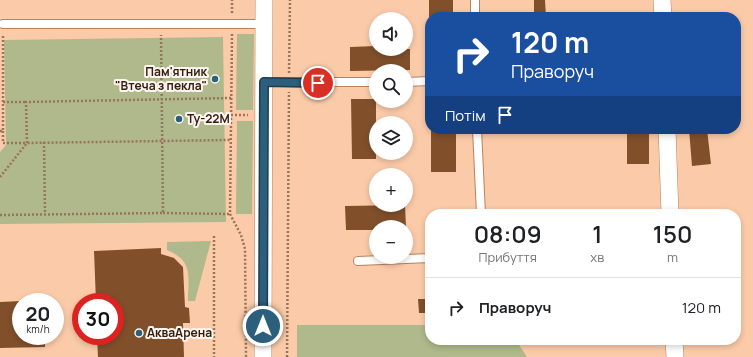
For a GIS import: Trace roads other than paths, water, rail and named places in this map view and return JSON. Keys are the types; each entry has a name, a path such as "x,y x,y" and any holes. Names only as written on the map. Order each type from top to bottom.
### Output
{"street":[{"path":"263,357 264,0"},
{"path":"662,0 663,12"},
{"path":"667,134 670,209"},
{"path":"674,345 675,357"}],"lane":[{"path":"475,0 475,12"},
{"path":"3,24 264,24"},
{"path":"413,82 425,81"},
{"path":"264,82 369,82"},
{"path":"477,134 481,209"},
{"path":"358,261 425,258"}],"place":[{"name":"Пам'ятник \"Втеча з пекла\"","path":"215,79"},
{"name":"Ту-22М","path":"179,119"},
{"name":"АкваАрена","path":"139,333"}]}
